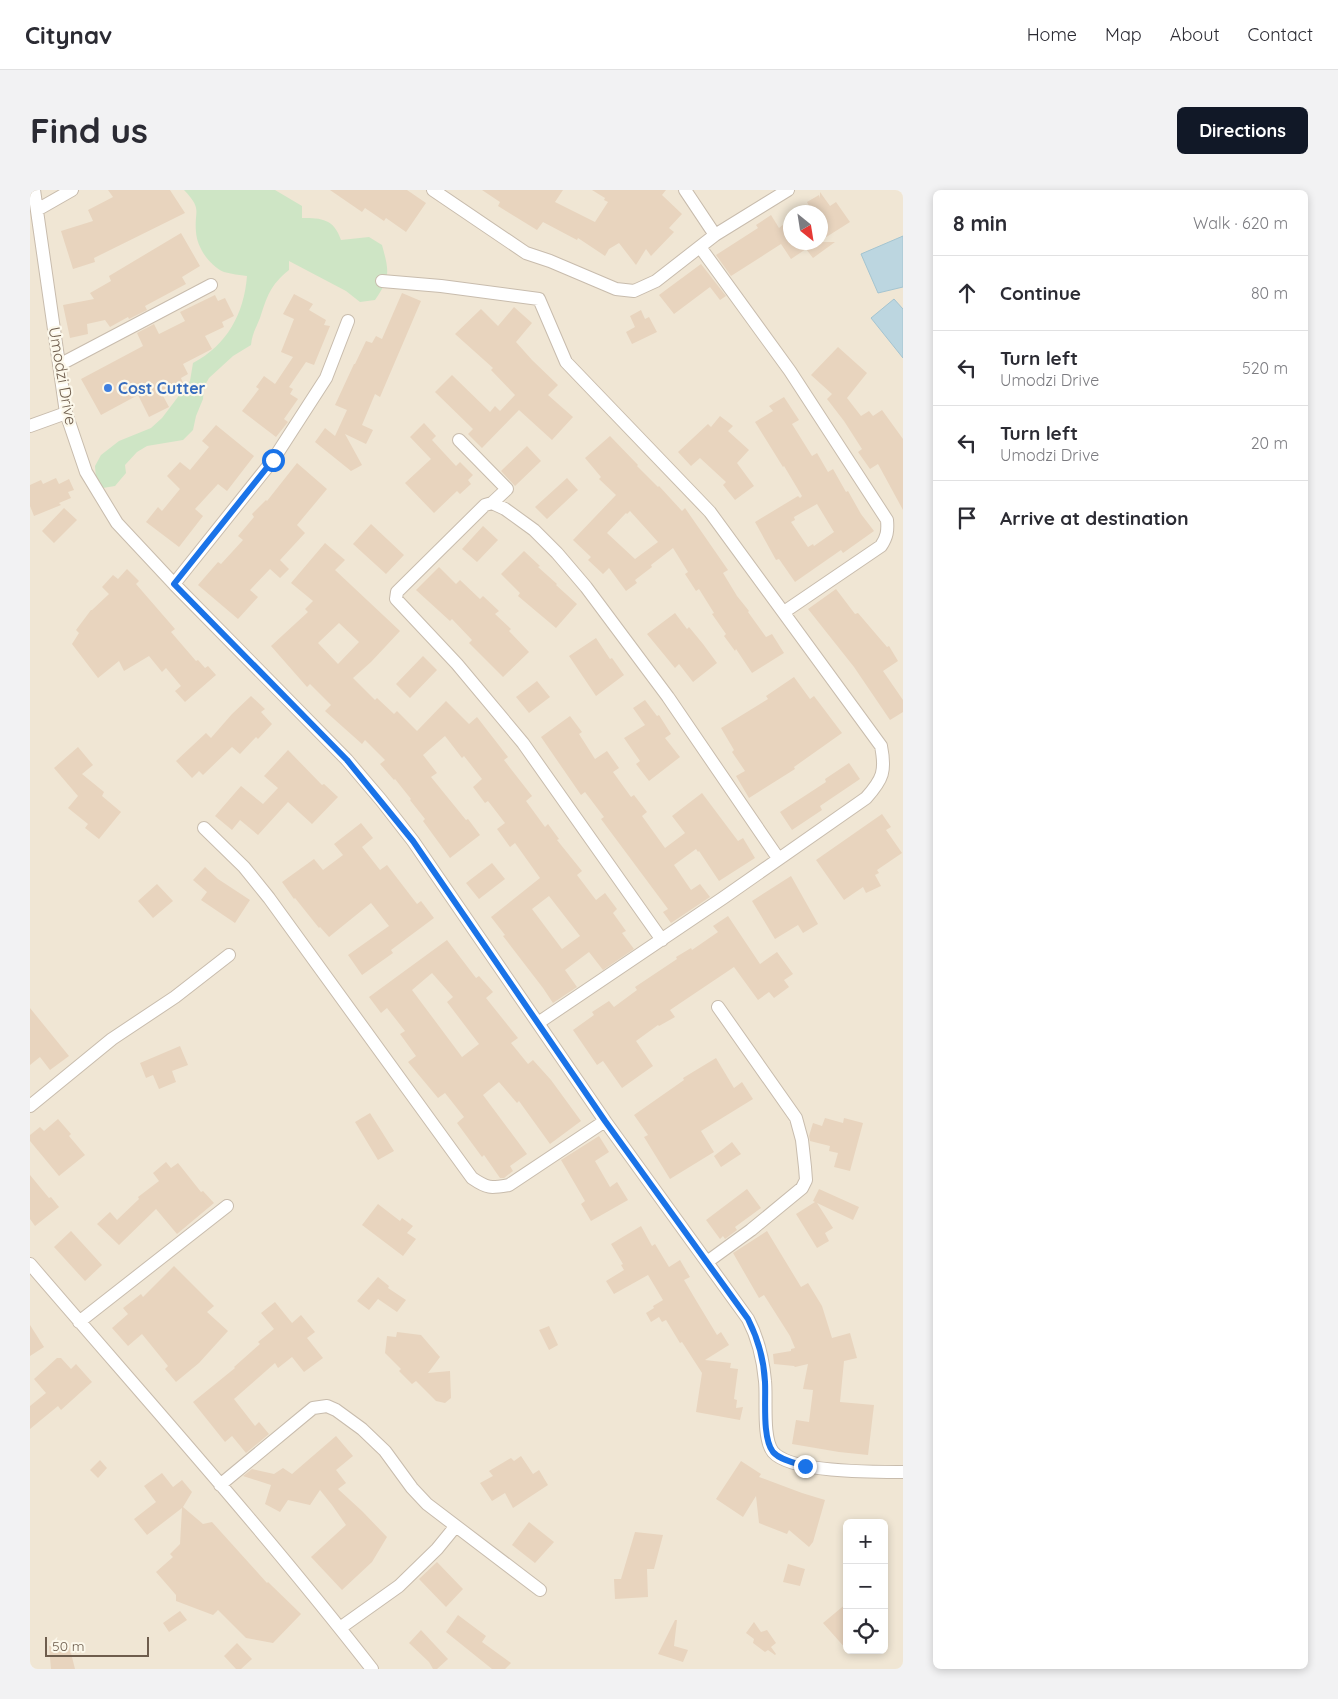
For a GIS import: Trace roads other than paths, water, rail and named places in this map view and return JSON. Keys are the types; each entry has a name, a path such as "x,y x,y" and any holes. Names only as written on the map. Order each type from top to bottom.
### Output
{"street":[{"name":"Umodzi Drive","path":"34,190 66,413 86,472 117,523 174,584 347,760 413,841 605,1121 748,1319 761,1355 765,1381 767,1436 773,1452 786,1460 805,1466 840,1470 903,1472"},
{"path":"37,210 72,190"},
{"path":"433,190 526,253 616,289 634,291 656,281 715,235 788,190"},
{"path":"685,190 715,235"},
{"path":"700,247 790,371 887,520 886,539 881,546 784,612"},
{"path":"382,281 441,286 539,300 566,362 710,512 881,746 884,760 883,773 878,784 866,798 662,940 538,1023"},
{"path":"59,365 211,285"},
{"path":"174,584 273,460 326,378 348,321"},
{"path":"30,426 66,413"},
{"path":"459,440 507,489 492,503 486,505 404,585 397,592 396,599 457,664 523,743 662,940"},
{"path":"492,503 505,509 534,530 586,587 668,697 778,858"},
{"path":"204,828 244,868 269,898 472,1178 482,1185 492,1188 509,1185 605,1121"},
{"path":"30,1106 112,1039 175,997 229,954"},
{"path":"707,1262 751,1230 802,1188 806,1180 802,1140 796,1118 718,1007"},
{"path":"79,1322 227,1206"},
{"path":"30,1264 220,1485 372,1669"},
{"path":"220,1485 313,1408 327,1406 336,1410 362,1430 385,1451 412,1488 427,1504 540,1590"},
{"path":"340,1628 399,1586 437,1549 455,1527"}],"water":[{"path":"903,236 903,287 878,293 861,254"},
{"path":"894,299 903,309 903,358 871,318"}],"place":[{"name":"Cost Cutter","path":"108,388"}]}
